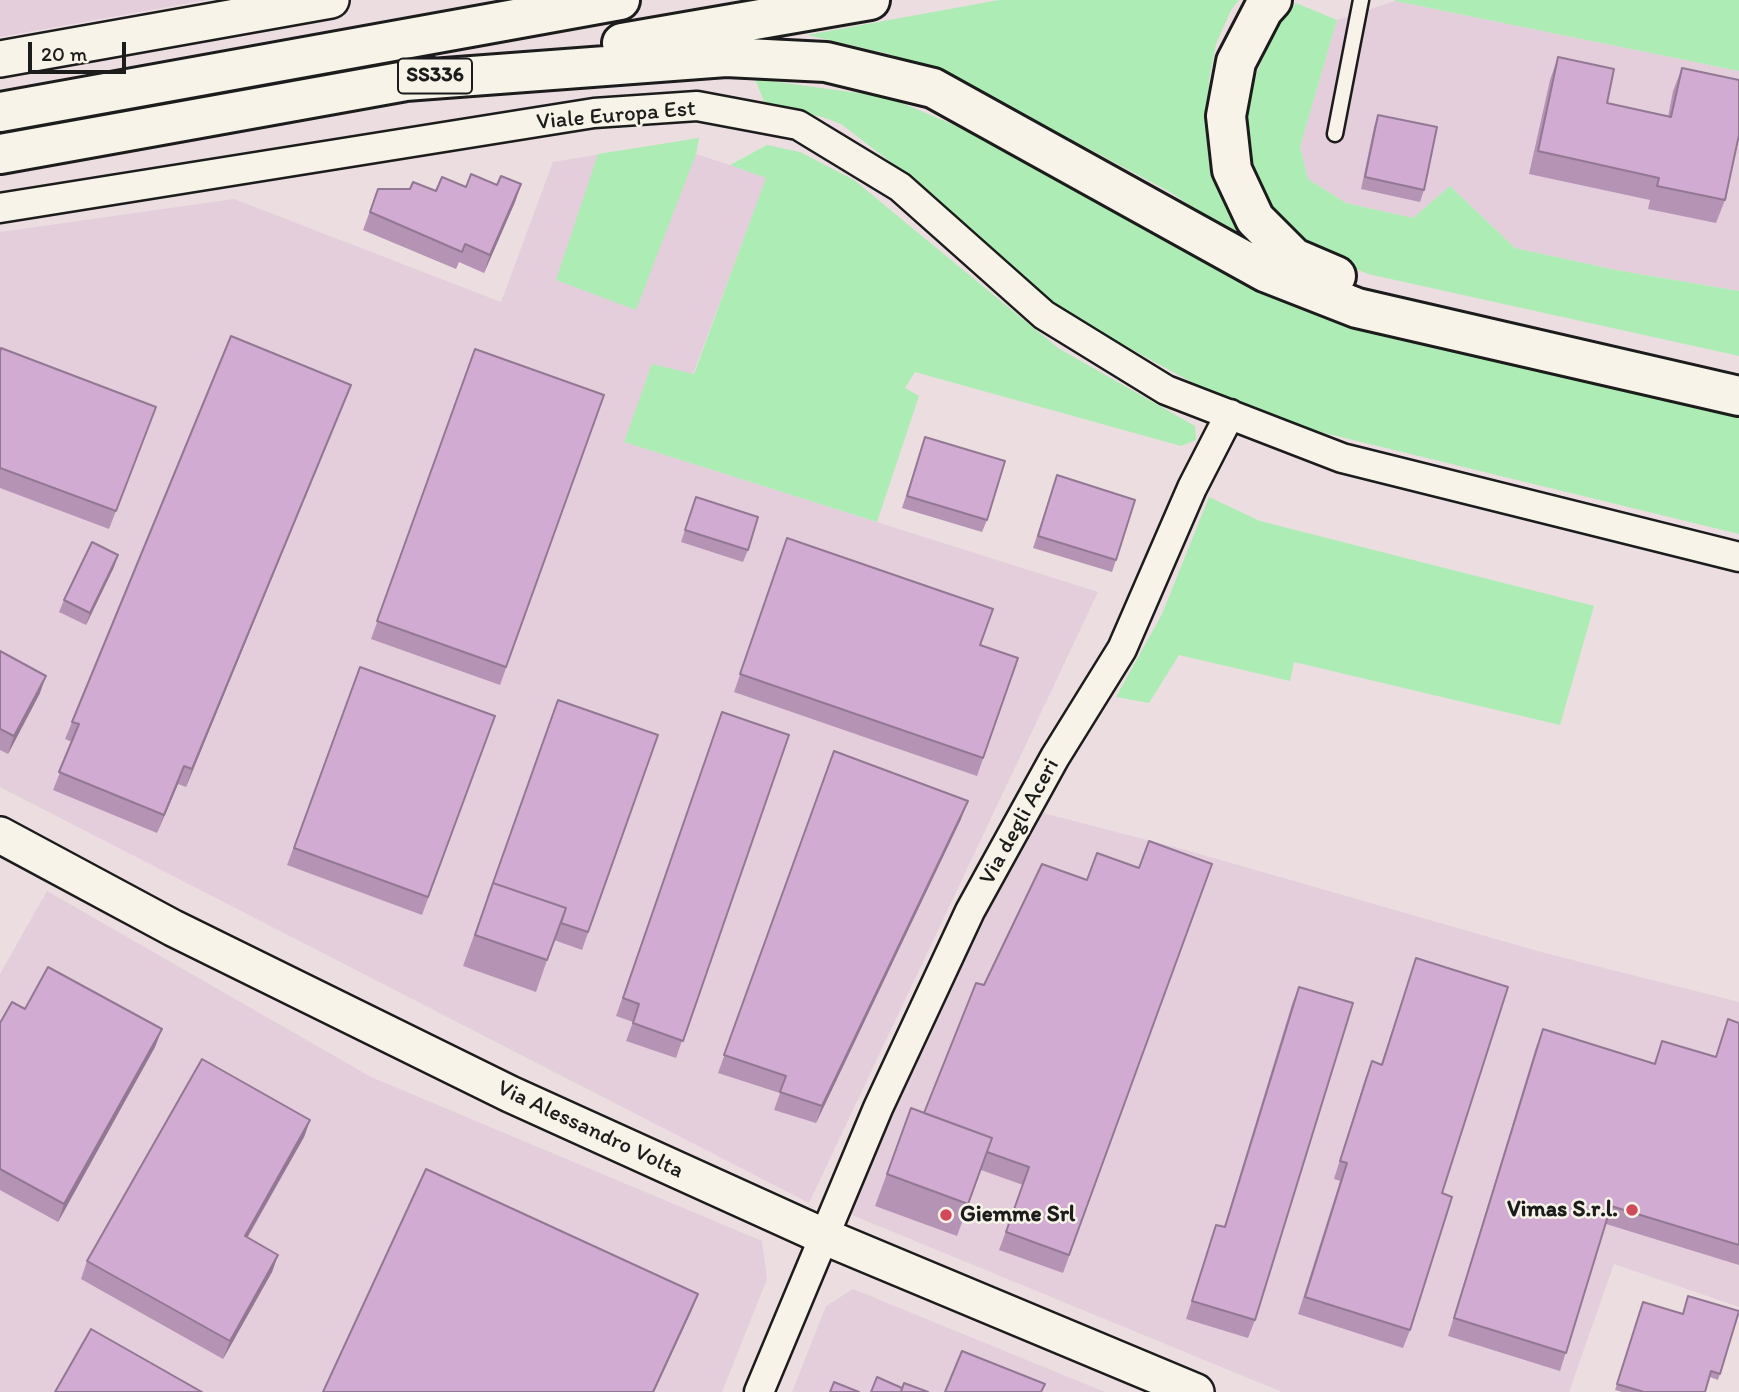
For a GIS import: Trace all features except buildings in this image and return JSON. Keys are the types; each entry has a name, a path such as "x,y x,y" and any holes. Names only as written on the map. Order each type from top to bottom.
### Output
{"highway":[{"name":"SS336","path":"0,112 620,0"},
{"name":"SS336","path":"0,155 870,0"},
{"path":"1272,0 1236,62 1226,116 1232,170 1255,219 1294,258 1363,288 1739,374"},
{"path":"405,81 726,57 826,62 933,88 1265,272 1357,309 1739,396"}],"street":[{"path":"0,59 331,0"},
{"name":"Viale Europa Est","path":"0,208 594,113 697,106 798,125 900,187 1044,314 1166,390 1342,458 1739,557"},
{"name":"Via degli Aceri","path":"759,1392 878,1108 970,911 1055,757 1122,649 1192,488 1230,414"},
{"name":"Via Alessandro Volta","path":"0,835 173,928 510,1094 823,1236 1196,1392"}],"lane":[{"path":"1335,134 1362,0"}],"shaded area":[{"path":"0,0 207,0 0,37"},
{"path":"1395,1 1739,71 1739,291 1616,270 1515,248 1450,186 1413,218 1346,203 1308,179 1300,147 1337,20"},
{"path":"699,138 696,154 767,177 693,374 624,442 1098,592 809,1203 0,787 0,232 234,199 501,302 553,162"},
{"path":"1035,811 1186,850 1541,952 1739,1002 1739,1307 1614,1264 1569,1392 1282,1392 847,1213"},
{"path":"47,891 371,1077 762,1241 767,1279 722,1392 0,1392 0,974"},
{"path":"853,1289 1105,1392 792,1392 826,1306"}],"green space":[{"path":"999,0 1239,0 1231,10 1216,44 1209,80 1208,123 1211,162 1239,238 1170,192 963,82 889,54 807,35"},
{"path":"1739,0 1739,71 1395,1"},
{"path":"1296,3 1337,20 1300,147 1308,179 1346,203 1413,218 1450,186 1515,248 1616,270 1739,291 1739,356 1368,274 1311,250 1267,212 1247,163 1243,118 1274,31"},
{"path":"755,79 888,97 1013,150 1159,231 1739,411 1739,534 1312,430 1202,388 1062,311 892,163 841,124 765,104"},
{"path":"699,138 696,154 636,310 556,280 598,154"},
{"path":"767,145 800,152 854,180 1058,348 1195,426 1196,440 1181,446 915,372 905,388 919,396 877,522 624,442 652,364 694,374 766,178 730,165"},
{"path":"1209,497 1260,521 1594,606 1560,725 1294,662 1290,681 1179,655 1149,703 1116,697 1162,614"}],"place":[{"name":"Vimas S.r.l.","path":"1632,1210"},
{"name":"Giemme Srl","path":"946,1215"}]}
